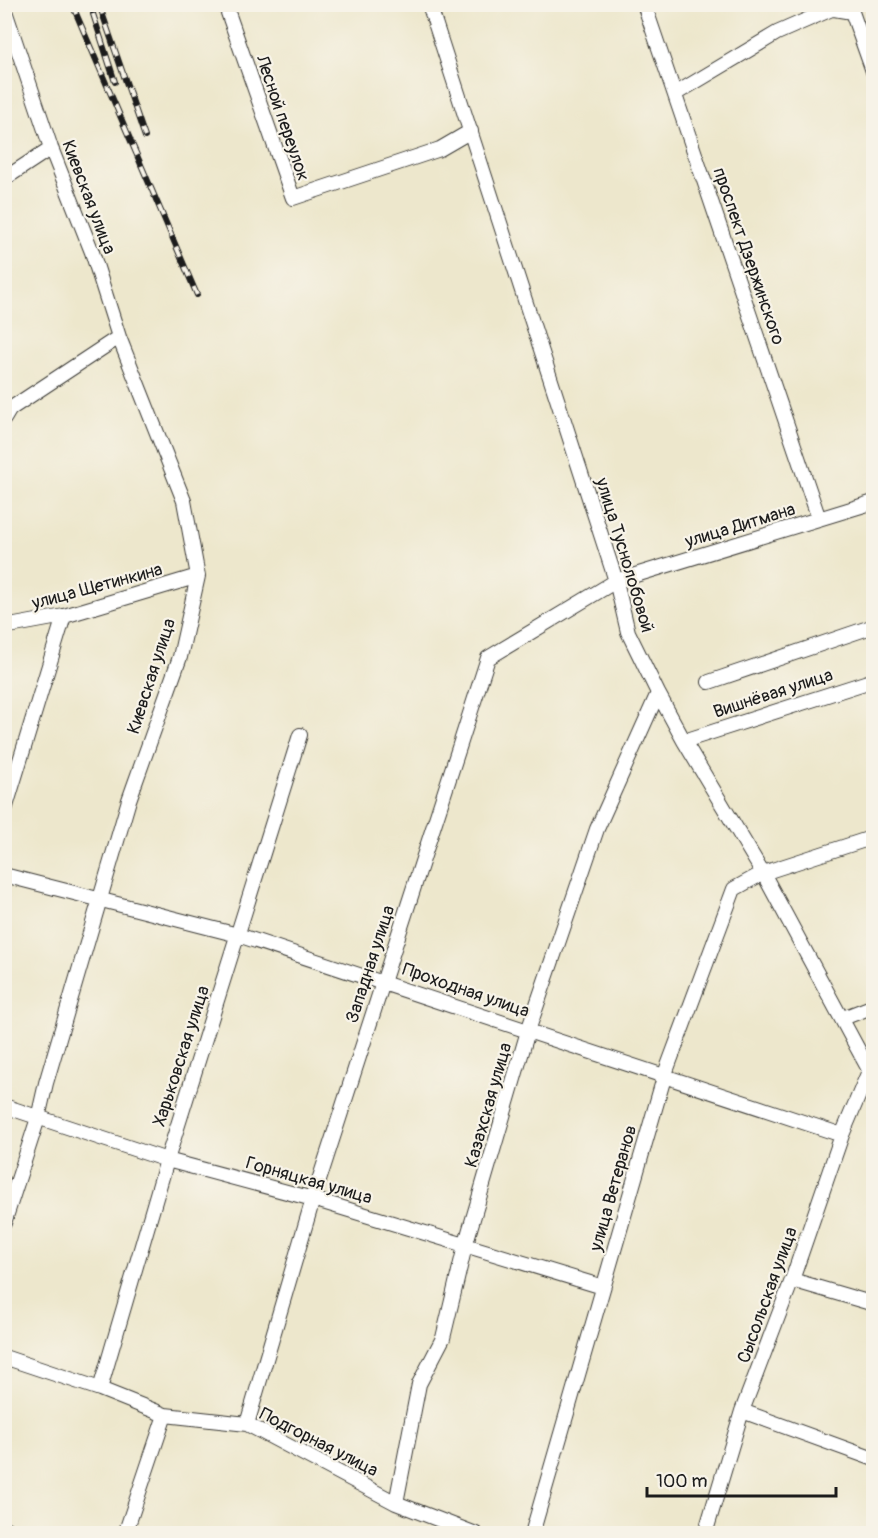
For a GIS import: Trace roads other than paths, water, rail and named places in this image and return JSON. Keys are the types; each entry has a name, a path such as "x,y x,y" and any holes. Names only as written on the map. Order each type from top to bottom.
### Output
{"street":[{"name":"Лесной переулок","path":"225,4 293,198 440,149 471,131"},
{"name":"улица Туснолобовой","path":"429,4 616,581 628,632 684,741 763,873 843,1018 871,1075"},
{"name":"проспект Дзержинского","path":"644,4 819,519"},
{"path":"675,94 777,33 833,6 852,12 873,74"},
{"name":"Киевская улица","path":"4,8 51,148 92,252 119,337 184,501 198,576 180,657 129,800 46,1083 38,1118 4,1223"},
{"path":"4,178 51,148"},
{"path":"4,419 10,409 119,337"},
{"name":"улица Дитмана","path":"616,581 873,502"},
{"name":"улица Щетинкина","path":"4,627 64,616 198,576"},
{"name":"Западная улица","path":"247,1424 313,1198 488,658 616,581"},
{"path":"4,813 64,616"},
{"path":"709,682 873,626"},
{"name":"Вишнёвая улица","path":"684,741 873,680"},
{"name":"Казахская улица","path":"396,1503 419,1384 443,1338 465,1246 528,1031 597,829 658,693"},
{"name":"Харьковская улица","path":"100,1389 167,1160 300,735"},
{"name":"улица Ветеранов","path":"532,1533 665,1074 734,889 763,873 873,837"},
{"name":"Проходная улица","path":"4,875 238,935 842,1134"},
{"path":"843,1018 873,1006"},
{"name":"Сысольская улица","path":"705,1533 742,1411 792,1280 842,1134 871,1075"},
{"name":"Горняцкая улица","path":"4,1106 167,1160 313,1198 603,1287"},
{"path":"792,1280 873,1304"},
{"name":"Подгорная улица","path":"4,1357 100,1389 165,1415 247,1424 396,1503 468,1532"},
{"path":"742,1411 873,1459"},
{"path":"125,1533 165,1415"},
{"path":"4,1528 18,1533"}],"railway":[{"path":"72,4 197,295"},
{"path":"99,4 145,137"},
{"path":"93,14 115,82"}]}
